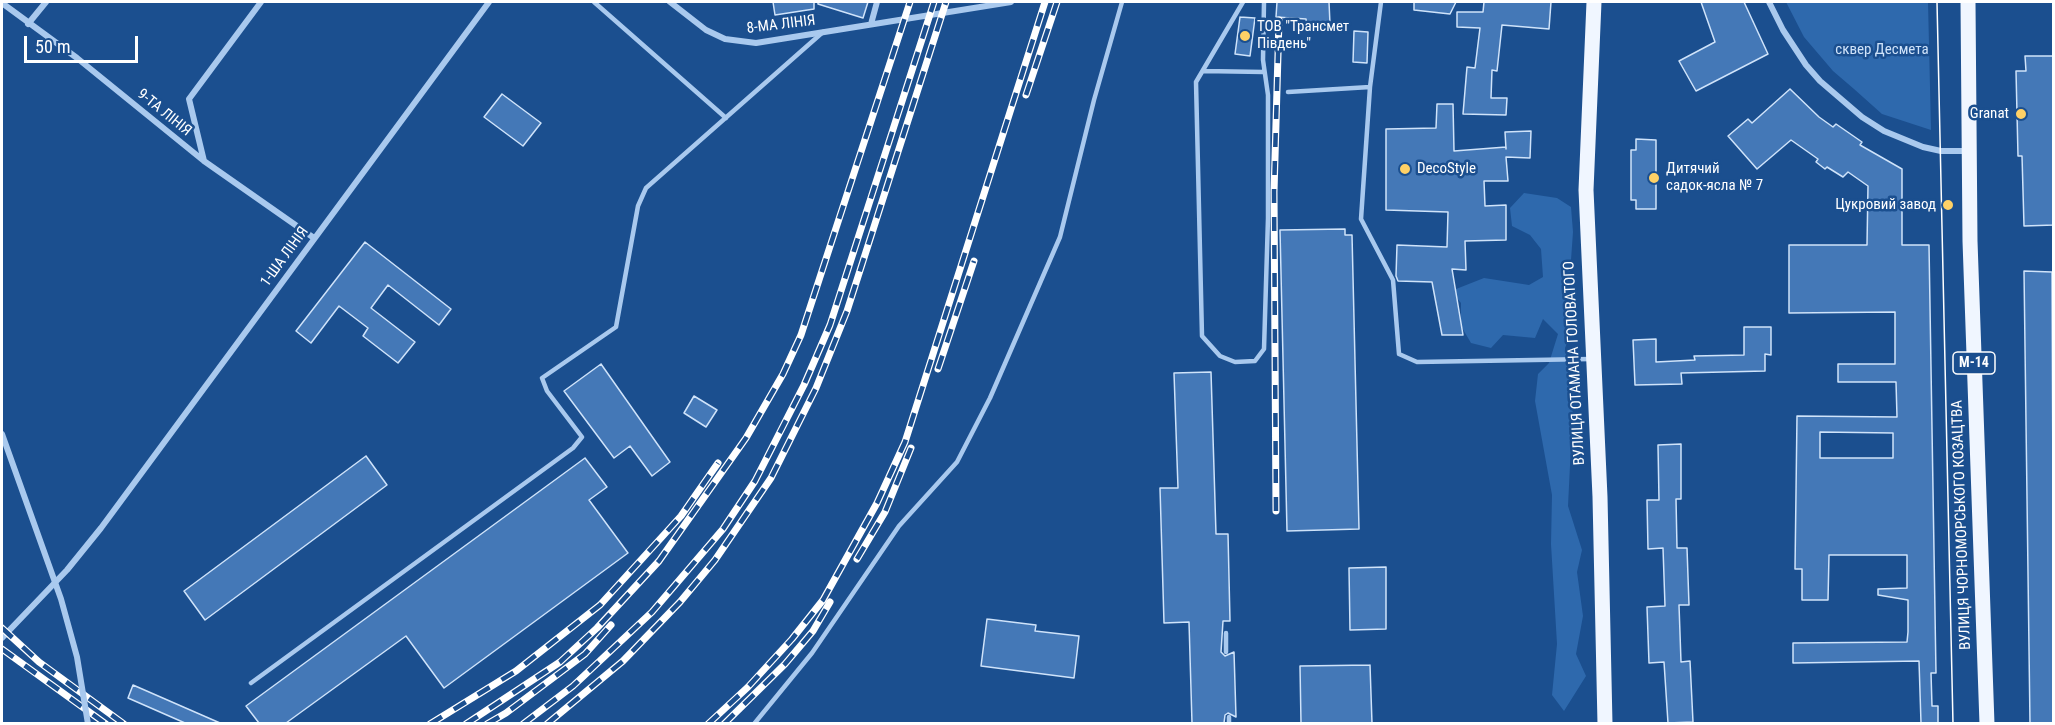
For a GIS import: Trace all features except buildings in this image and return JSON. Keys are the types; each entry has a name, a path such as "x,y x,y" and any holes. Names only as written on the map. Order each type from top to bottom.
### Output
{"main road":[{"name":"ВУЛИЦЯ ОТАМАНА ГОЛОВАТОГО","path":"1594,2 1586,190 1605,723"},
{"name":"ВУЛИЦЯ ЧОРНОМОРСЬКОГО КОЗАЦТВА","path":"1968,2 1969,150 1987,723"}],"street":[{"path":"28,24 46,2"},
{"path":"204,161 189,99 261,2"},
{"name":"1-ША ЛІНІЯ","path":"2,638 67,570 101,528 489,2"},
{"name":"8-МА ЛІНІЯ","path":"670,2 706,30 736,42 756,43 1011,2"},
{"path":"871,24 877,2"},
{"path":"1769,2 1806,65 1820,81 1862,117 1884,131 1923,147 1941,151 1969,150"},
{"name":"9-ТА ЛІНІЯ","path":"2,3 77,58 204,161 314,238"},
{"path":"2,434 61,599 80,667 88,723"}],"lane":[{"path":"594,2 726,118"},
{"path":"754,723 812,653 899,526 957,462 981,416 1060,237 1094,100 1122,2"},
{"path":"1243,2 1196,82 1202,336 1220,356 1235,362 1256,361 1264,349 1268,218 1268,95 1264,72 1264,2"},
{"path":"1381,2 1370,87 1361,219 1393,280 1399,354 1417,362 1593,358"},
{"path":"251,683 573,448 582,437 547,391 542,378 616,327 638,207 646,188 823,32"},
{"path":"1203,71 1264,72"},
{"path":"1288,92 1370,87"},
{"path":"1226,633 1226,652"},
{"path":"1229,717 1229,723"}],"green space":[{"name":"сквер Десмета","path":"1786,2 1928,2 1931,130 1882,114 1833,71 1804,37"},
{"path":"1524,193 1557,198 1571,207 1573,232 1568,302 1573,329 1565,348 1573,405 1568,506 1582,550 1577,572 1583,616 1576,654 1586,676 1564,711 1552,695 1557,644 1551,544 1552,495 1535,401 1538,374 1549,363 1558,334 1543,319 1535,338 1503,335 1491,348 1471,343 1461,326 1461,303 1451,291 1484,278 1529,285 1543,277 1541,249 1530,235 1512,226 1510,208"}],"tram line":[{"path":"1937,2 1953,724"}],"railway":[{"path":"466,724 560,662 597,628 659,561 746,438 783,374 801,335 910,2"},
{"path":"523,724 573,686 652,612 723,529 755,481 804,385 830,325 934,2"},
{"path":"547,724 623,661 680,602 715,560 771,478 816,388 847,311 946,2"},
{"path":"708,724 748,687 792,639 823,600 877,503 905,442 1045,2"},
{"path":"1026,95 1057,2"},
{"path":"1276,511 1274,192 1279,20"},
{"path":"938,369 974,261"},
{"path":"857,559 885,512 911,448"},
{"path":"430,724 516,671 600,605 681,516 718,463"},
{"path":"724,724 785,664 813,631 830,602"},
{"path":"487,724 506,713 585,654 611,625"},
{"path":"2,628 39,662 124,724"},
{"path":"2,649 106,724"}],"place":[{"name":"ТОВ \"Трансмет Південь\"","path":"1245,36"},
{"name":"Granat","path":"2021,114"},
{"name":"DecoStyle","path":"1405,169"},
{"name":"Дитячий садок-ясла № 7","path":"1654,178"},
{"name":"Цукровий завод","path":"1948,205"}]}
